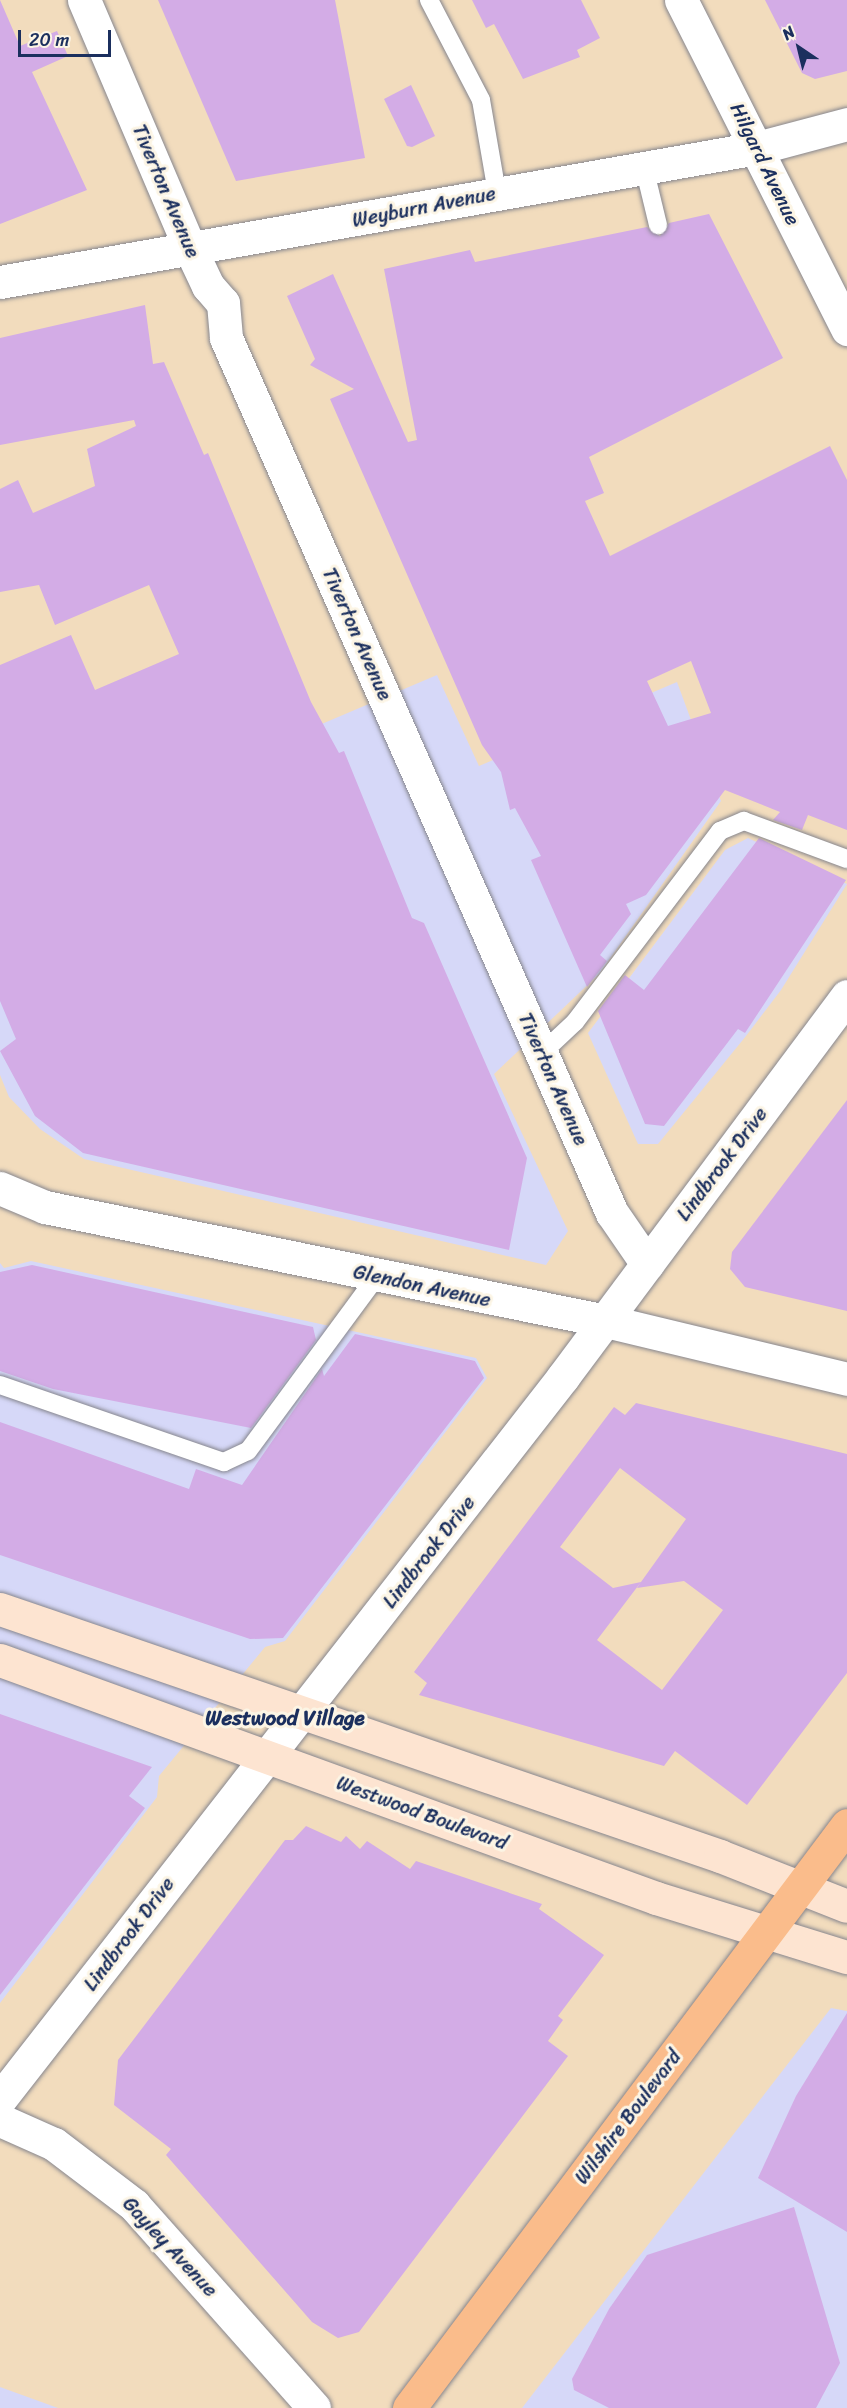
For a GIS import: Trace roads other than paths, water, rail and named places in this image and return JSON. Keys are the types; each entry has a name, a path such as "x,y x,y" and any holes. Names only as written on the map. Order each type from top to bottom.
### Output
{"main road":[{"path":"0,1609 801,1886 847,1906"},
{"name":"Westwood Boulevard","path":"0,1660 765,1933 847,1957"},
{"name":"Wilshire Boulevard","path":"409,2408 847,1825"}],"street":[{"name":"Tiverton Avenue","path":"84,0 190,248 208,286 223,303 226,338 612,1213 647,1264"},
{"name":"Hilgard Avenue","path":"681,0 847,329"},
{"name":"Weyburn Avenue","path":"0,282 757,148 847,124"},
{"name":"Lindbrook Drive","path":"0,2099 606,1321 847,996"},
{"name":"Glendon Avenue","path":"2,1194 377,1276 606,1321 847,1379"},
{"name":"Gayley Avenue","path":"0,2120 54,2144 134,2205 314,2408"}],"lane":[{"path":"429,0 481,100 497,193"},
{"path":"644,167 658,225"},
{"path":"542,1053 575,1022 720,831 744,821 847,859"},
{"path":"0,1385 224,1462 248,1451 377,1276"}],"district":[{"name":"Westwood Village","path":"285,1718"}]}
